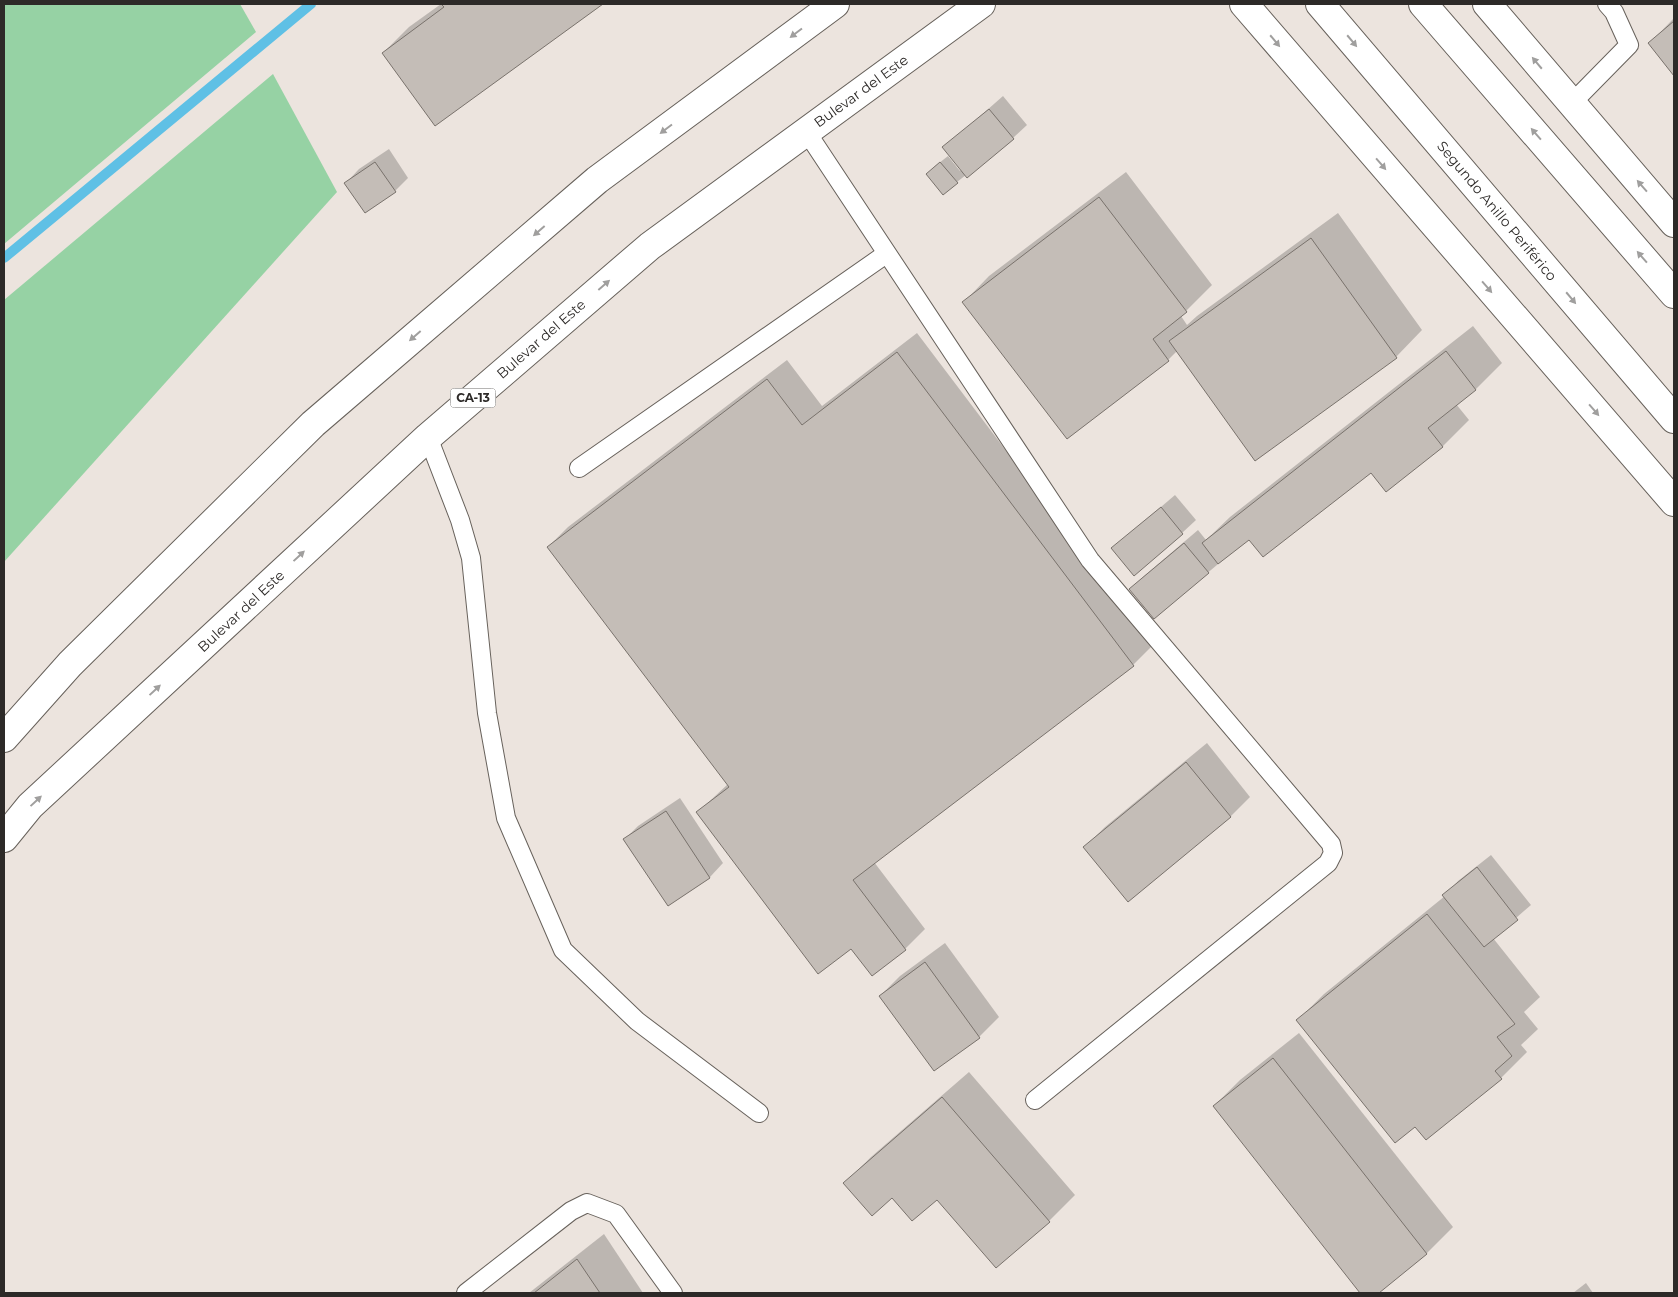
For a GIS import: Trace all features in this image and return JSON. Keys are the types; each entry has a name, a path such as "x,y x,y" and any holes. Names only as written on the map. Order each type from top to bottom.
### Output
{"main road":[{"name":"Bulevar del Este","path":"4,838 38,800 428,437 650,246 981,4"},
{"path":"1244,4 1674,502"},
{"name":"Segundo Anillo Periférico","path":"1320,4 1674,419"},
{"path":"1423,4 1674,294"},
{"path":"1487,4 1674,223"},
{"path":"4,738 70,664 313,424 597,180 831,5"}],"lane":[{"path":"1572,104 1628,45 1614,12 1607,4"},
{"path":"806,131 1090,560 1330,844 1334,853 1328,863 1035,1100"},
{"path":"579,468 886,254"},
{"path":"428,437 460,520 471,558 486,713 506,818 563,950 637,1021 759,1113"},
{"path":"466,1293 571,1211 587,1203 616,1214 673,1293"}],"green space":[{"path":"4,4 240,4 256,32 4,244"},
{"path":"273,74 337,192 4,562 4,300"}],"building":[{"path":"441,4 603,4 435,126 382,53 444,7"},
{"path":"1674,21 1674,76 1648,43"},
{"path":"989,109 1014,139 967,178 942,147"},
{"path":"375,162 396,192 365,213 344,183"},
{"path":"940,162 958,183 943,195 926,174"},
{"path":"1099,197 1187,312 1153,339 1169,361 1067,439 962,302"},
{"path":"1311,238 1397,358 1255,461 1169,341"},
{"path":"1446,351 1476,390 1428,428 1443,447 1386,492 1371,473 1263,557 1249,540 1218,564 1202,543"},
{"path":"897,352 1134,666 853,880 906,950 872,976 851,949 818,974 696,812 729,787 547,547 767,379 802,425"},
{"path":"1161,507 1183,534 1134,576 1111,548"},
{"path":"1184,543 1209,573 1154,619 1129,589"},
{"path":"1186,762 1231,817 1128,902 1083,847"},
{"path":"666,811 710,878 668,906 623,839"},
{"path":"1477,867 1518,920 1484,947 1442,895"},
{"path":"1427,914 1515,1024 1497,1037 1512,1056 1495,1071 1502,1079 1426,1140 1415,1127 1395,1143 1296,1020"},
{"path":"925,962 980,1038 934,1071 879,996"},
{"path":"1273,1058 1427,1254 1379,1293 1360,1293 1213,1106"},
{"path":"942,1097 1050,1222 996,1268 937,1200 912,1221 892,1198 872,1216 843,1183"},
{"path":"577,1259 600,1293 534,1293"}],"waterway":[{"path":"4,258 311,4"}]}
